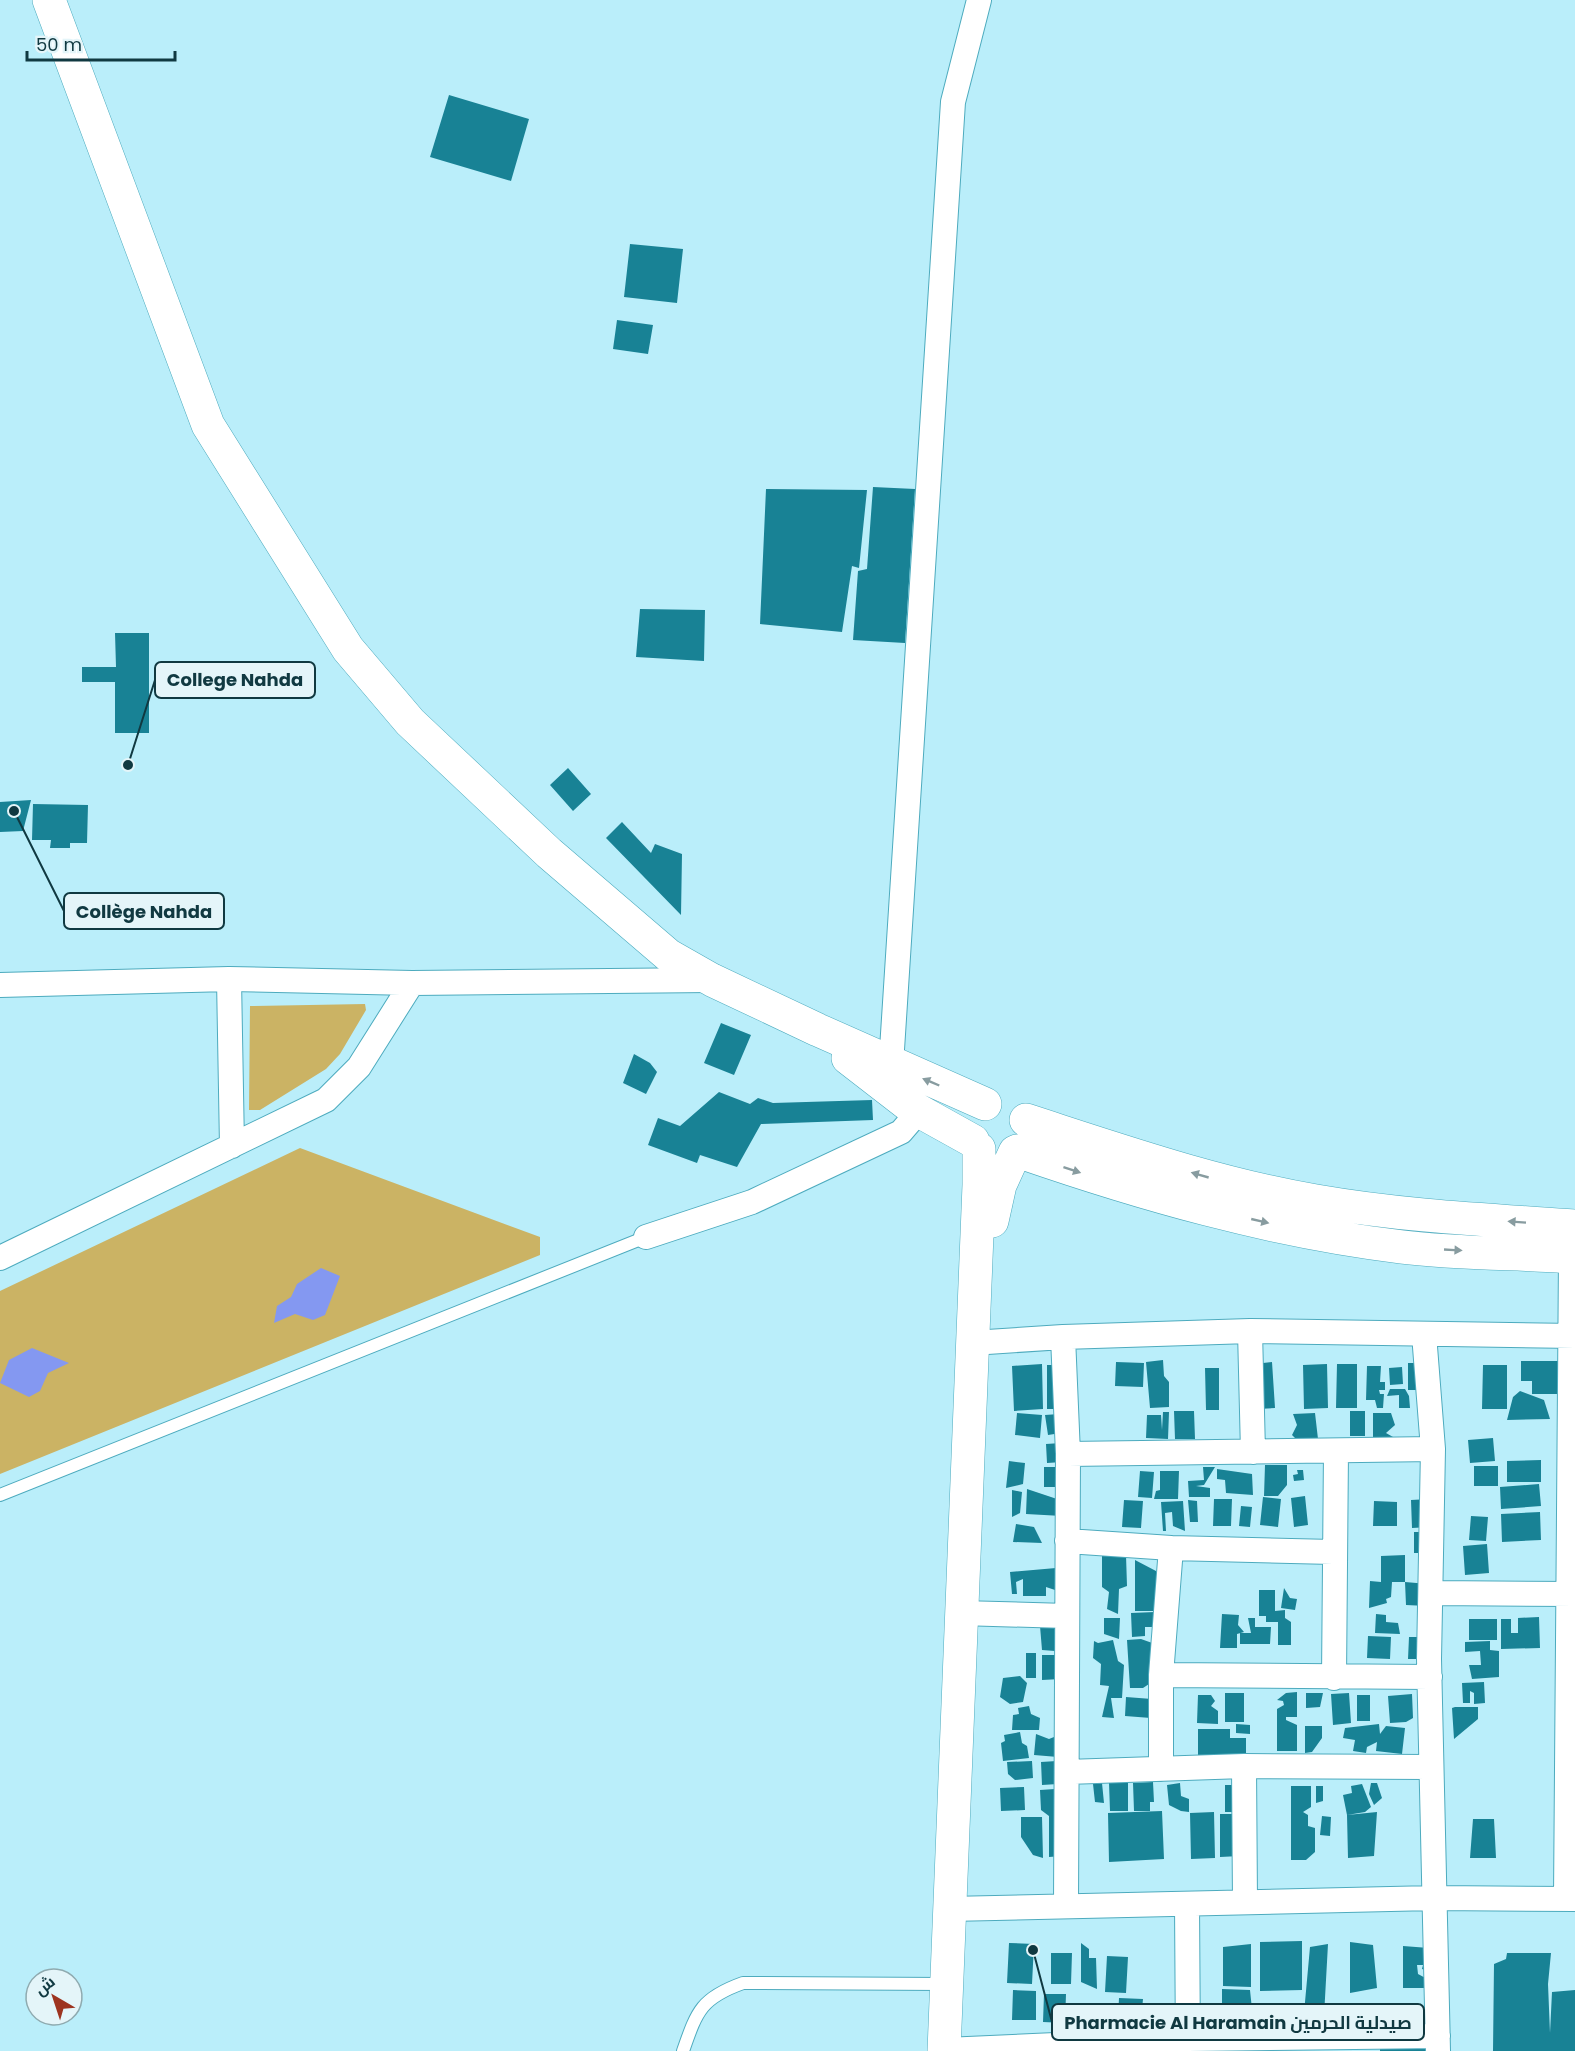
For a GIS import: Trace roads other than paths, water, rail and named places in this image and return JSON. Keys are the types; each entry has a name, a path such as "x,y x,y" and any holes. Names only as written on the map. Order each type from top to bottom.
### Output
{"main road":[{"path":"49,0 208,425 348,649 410,722 549,853 668,955 712,980 891,1065 985,1104"},
{"path":"818,1030 880,1085 993,1156 1010,1155 1019,1141"},
{"path":"945,2050 972,1343 976,1145 971,1125 973,1116 985,1104 993,1101 1009,1102 1023,1112 1019,1141 1000,1185 973,1302"},
{"path":"1019,1141 1121,1185 1196,1206 1310,1232 1404,1247 1574,1247"}],"street":[{"path":"891,1065 953,102 979,0"},
{"path":"0,985 230,978 412,983 712,980"},
{"path":"230,978 232,1146"},
{"path":"0,1258 326,1100 359,1067 412,983"},
{"path":"646,1237 752,1202 901,1132 919,1111"},
{"path":"950,1909 1434,1898 1570,1899 1574,1247"},
{"path":"972,1343 1063,1336 1250,1330 1573,1336"},
{"path":"1250,1330 1253,1452"},
{"path":"945,2050 1438,2043 1430,1767 1433,1449 1424,1334"},
{"path":"1063,1336 1068,1454 1066,1905"},
{"path":"1068,1454 1433,1449"},
{"path":"1334,1678 1333,1552 1336,1451"},
{"path":"1067,1541 1171,1548 1333,1552"},
{"path":"1161,1769 1161,1675 1171,1548"},
{"path":"1432,1593 1572,1594"},
{"path":"960,1613 1067,1616"},
{"path":"1161,1675 1430,1677"},
{"path":"1067,1772 1244,1766 1430,1767"},
{"path":"1244,1766 1245,1902"},
{"path":"1187,1904 1188,2045"}],"lane":[{"path":"0,1495 646,1237"},
{"path":"683,2051 695,2017 717,1992 743,1983 947,1984"}],"water":[{"path":"321,1268 340,1276 325,1315 313,1320 295,1314 274,1323 277,1306 291,1297 297,1284"},
{"path":"32,1348 69,1363 48,1373 40,1391 29,1397 0,1383 9,1360"}],"place":[{"name":"College Nahda","path":"128,765"},
{"name":"Collège Nahda","path":"14,811"},
{"name":"Pharmacie Al Haramain صيدلية الحرمين","path":"1033,1950"}]}
